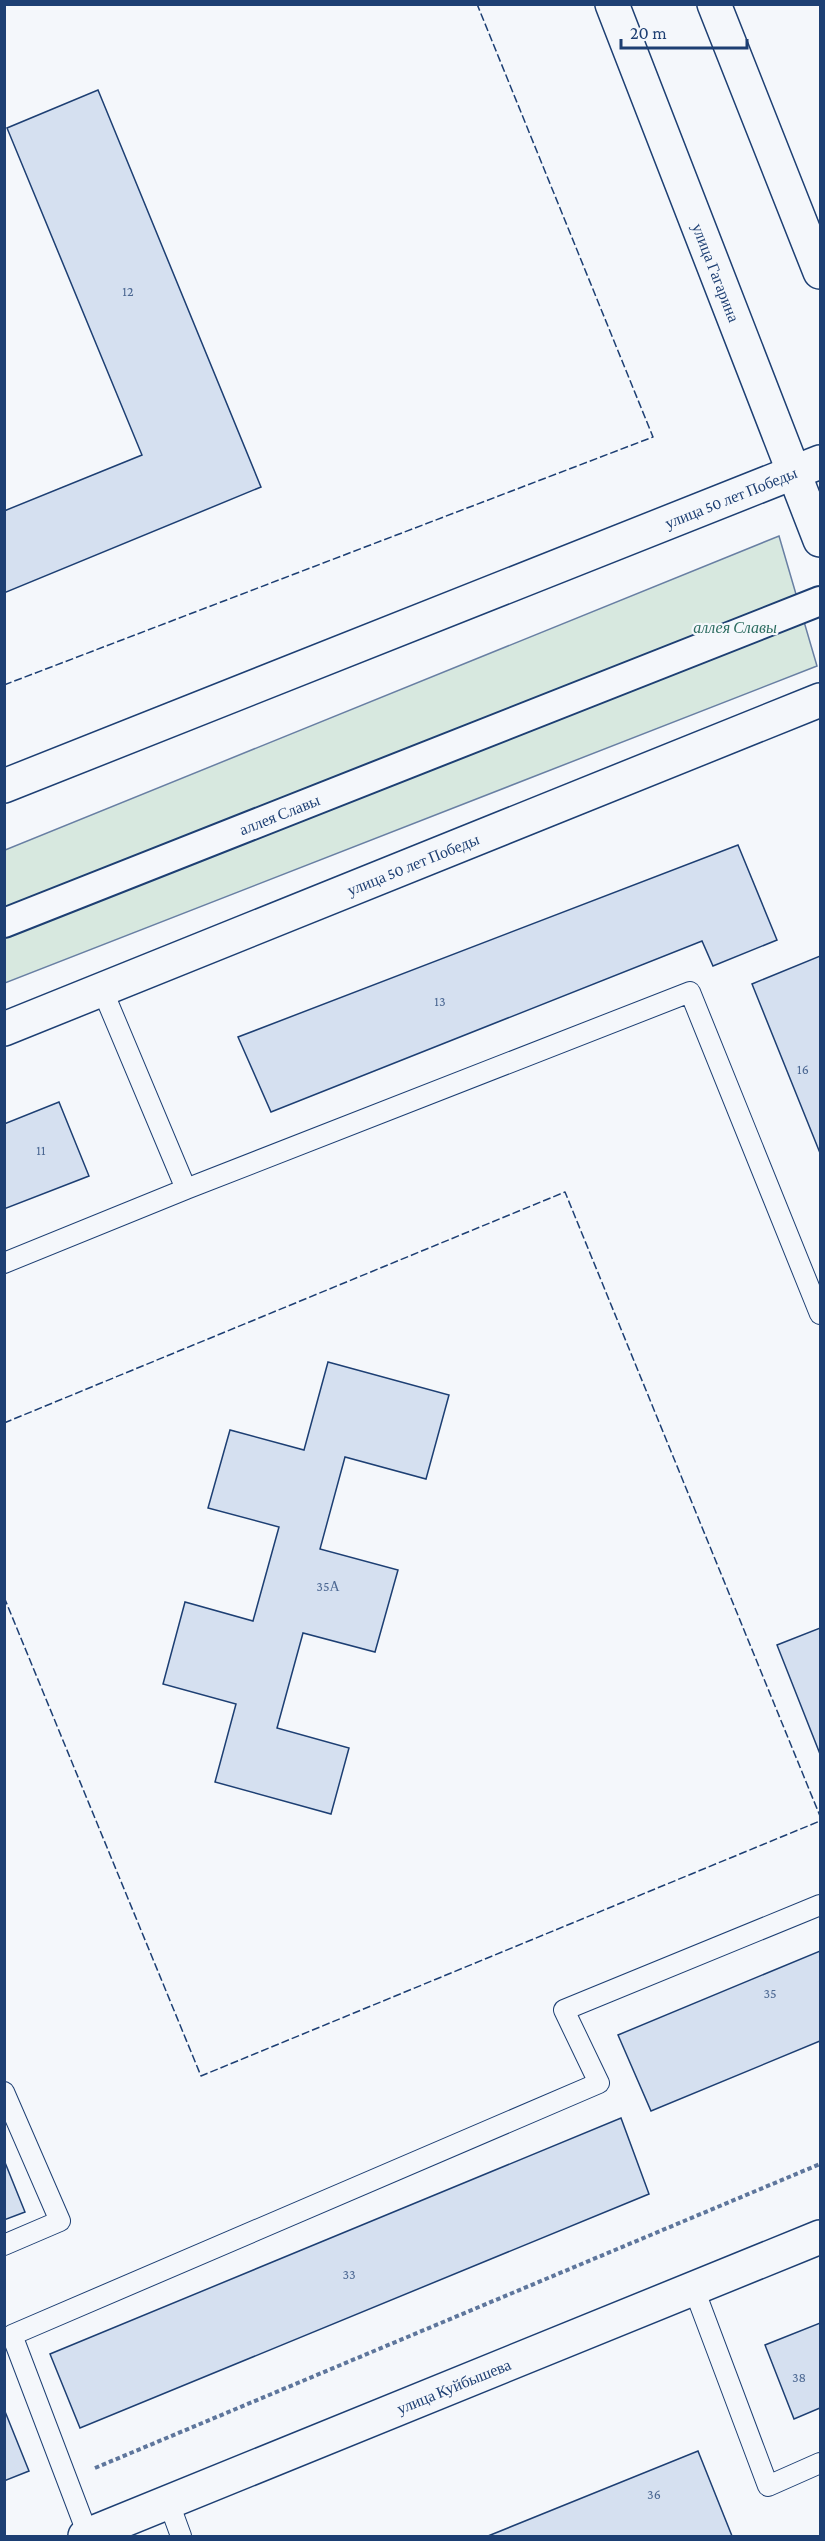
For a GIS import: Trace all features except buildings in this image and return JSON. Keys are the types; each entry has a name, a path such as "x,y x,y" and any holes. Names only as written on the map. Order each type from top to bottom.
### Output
{"street":[{"name":"улица Гагарина","path":"612,4 807,468 820,540"},
{"path":"714,4 820,272"},
{"name":"улица 50 лет Победы","path":"4,786 807,468"},
{"name":"аллея Славы","path":"4,923 820,601"},
{"name":"улица 50 лет Победы","path":"4,1029 820,700"},
{"name":"улица Куйбышева","path":"86,2536 820,2237"}],"lane":[{"path":"102,989 186,1189"},
{"path":"4,1263 186,1189 690,992 820,1314"},
{"path":"86,2536 12,2335 599,2083 564,2010 820,1905"},
{"path":"4,2092 60,2222 4,2245"},
{"path":"694,2289 768,2486 820,2463"},
{"path":"168,2502 182,2536"}],"path":[{"path":"67,2480 820,2164"}],"green space":[{"name":"аллея Славы","path":"779,536 817,666 5,983 5,850"}],"fence":[{"path":"4,685 653,437 477,4"},
{"path":"4,1423 565,1192 820,1816"},
{"path":"4,1597 201,2076 820,1821"}]}
